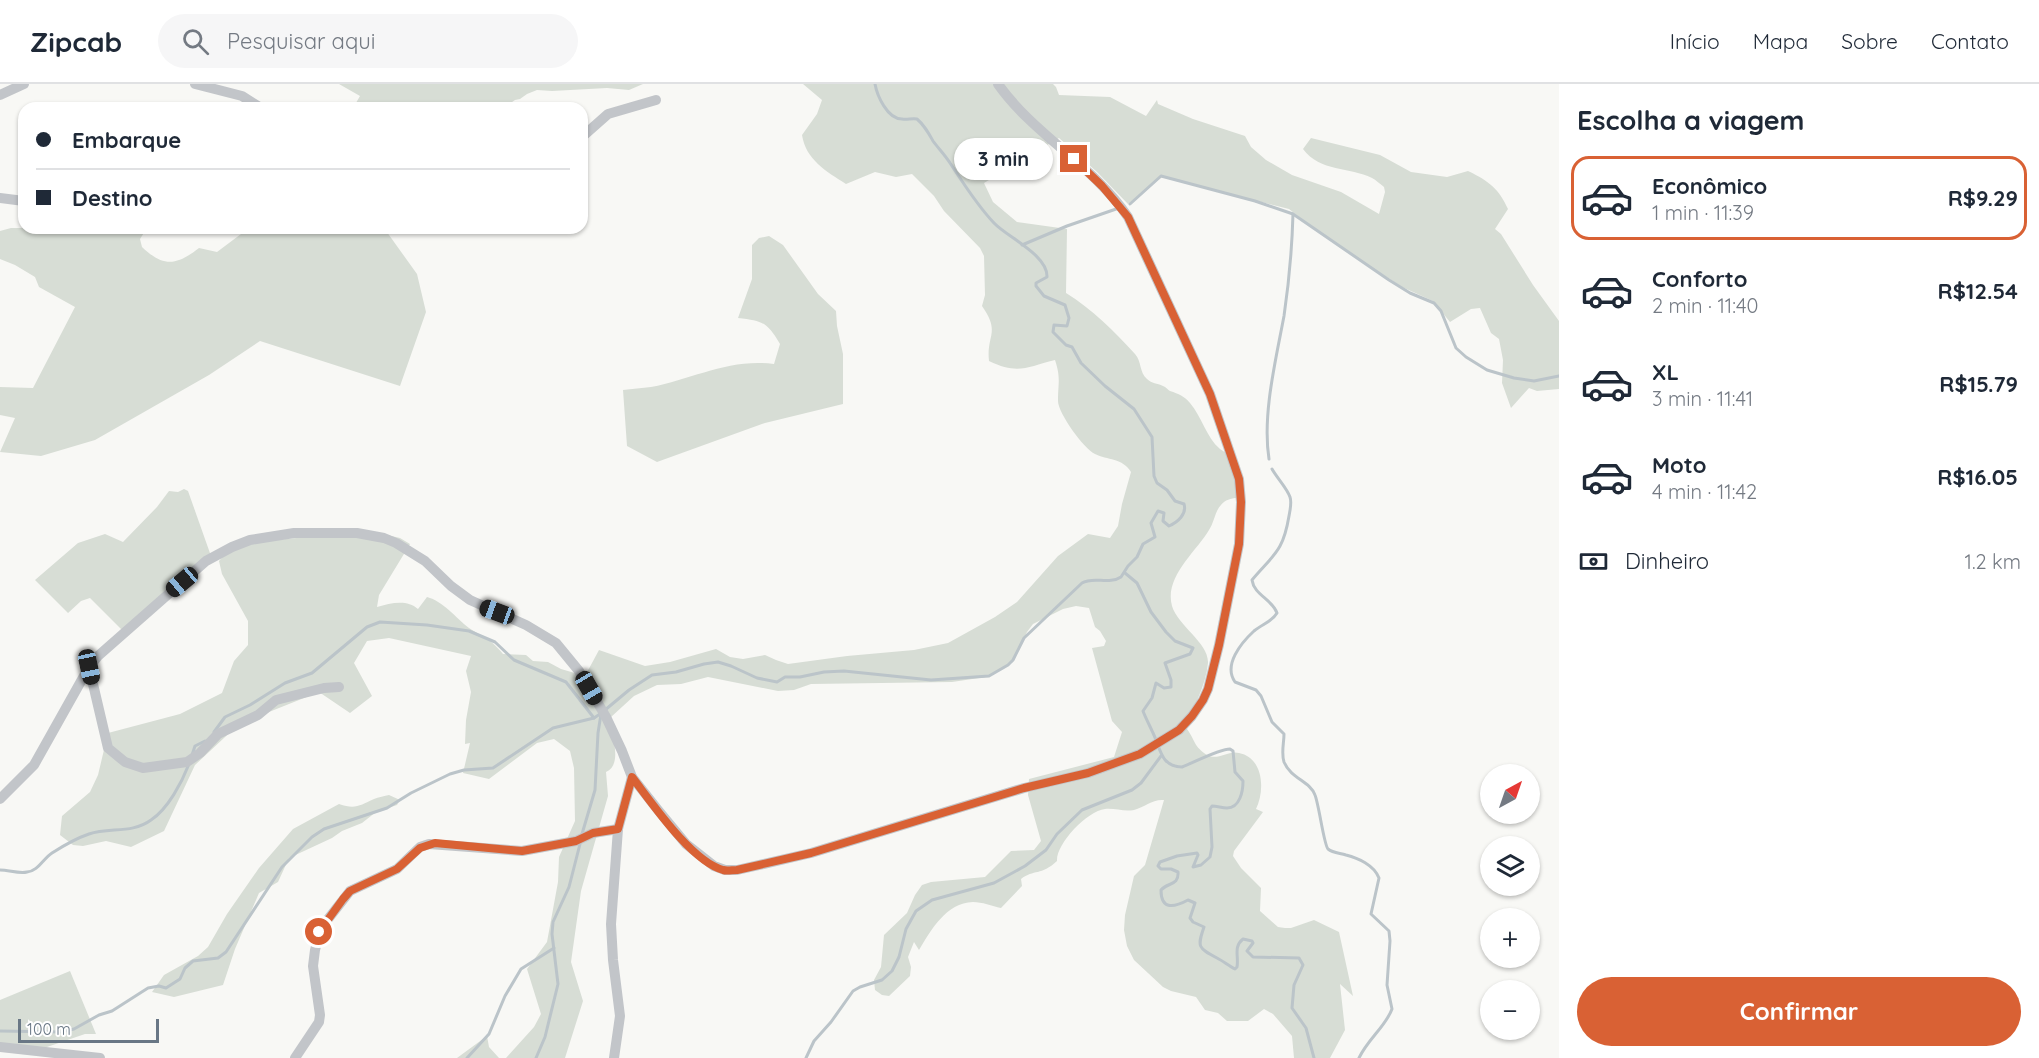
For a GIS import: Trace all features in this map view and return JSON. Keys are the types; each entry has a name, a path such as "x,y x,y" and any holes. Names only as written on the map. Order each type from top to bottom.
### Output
{"street":[{"path":"0,95 24,84"},
{"path":"195,84 243,96 252,102"},
{"path":"0,799 34,765 89,667 108,645 206,561 250,540 294,533 357,533 384,538 396,543 425,561 451,586 470,600 526,625 556,643 579,671 606,717 632,777 686,844 714,866 725,870 737,870 811,853 1024,788 1088,773 1140,754 1179,730 1192,716 1208,689 1232,588 1239,544 1241,502 1239,479 1210,394 1128,217 1102,186 1016,106 998,84"},
{"path":"588,132 608,114 656,100"},
{"path":"0,198 18,200"},
{"path":"89,667 108,748 125,762 143,768 188,762 218,734 258,715 276,700 324,688 339,687"},
{"path":"614,1058 620,1016 611,924 618,829 632,777"},
{"path":"295,1058 319,1022 320,1011 313,971 318,936 350,891 397,869 429,843 522,851 576,841 593,833 618,829"},
{"path":"0,1047 100,1058"}],"shaded area":[{"path":"339,84 643,84 629,90 607,88 537,90 512,102 356,102 360,96"},
{"path":"803,84 1053,84 1059,95 1110,97 1146,116 1157,100 1158,104 1193,119 1245,136 1251,147 1266,160 1292,175 1341,192 1379,214 1385,192 1384,187 1372,178 1318,162 1303,149 1311,138 1380,155 1411,172 1447,177 1468,171 1492,186 1505,202 1508,209 1495,229 1501,234 1559,321 1559,389 1537,391 1529,388 1511,408 1502,383 1503,360 1499,339 1491,333 1480,308 1471,309 1450,322 1433,301 1402,287 1322,235 1289,209 1162,177 1128,204 1059,138 984,183 993,202 1017,222 1067,229 1066,293 1111,329 1137,357 1147,379 1164,386 1188,401 1215,444 1232,456 1237,498 1226,501 1219,508 1209,530 1177,575 1171,595 1175,613 1204,648 1208,663 1205,680 1187,729 1197,746 1207,755 1215,757 1239,753 1247,756 1258,768 1261,793 1256,809 1263,812 1234,851 1233,856 1241,868 1261,888 1260,911 1278,927 1291,928 1314,920 1339,932 1353,996 1340,984 1345,1030 1330,1058 1294,1058 1292,1036 1273,1014 1264,1009 1248,1021 1227,1021 1218,1013 1205,1010 1196,997 1163,987 1134,960 1127,946 1124,930 1125,915 1134,876 1145,865 1164,800 1152,802 1134,810 1105,809 1090,816 1067,838 1058,854 1057,861 1042,871 1021,879 1022,886 1001,908 973,902 947,912 919,950 914,942 908,957 911,967 910,976 889,996 882,995 875,990 874,980 881,967 884,935 907,913 922,885 931,882 985,877 1011,851 1034,850 1041,841 1028,795 1029,779 1114,757 1122,732 1112,721 1092,648 1104,646 1106,641 1095,627 1089,608 1076,606 1063,609 1033,624 1013,662 986,677 952,682 811,684 794,690 778,691 708,677 681,684 657,685 634,696 611,717 615,748 614,762 606,772 608,796 581,891 571,962 583,1001 565,1058 506,1058 534,1027 541,1014 527,969 547,942 558,882 559,857 575,821 574,768 570,751 554,739 537,743 489,779 463,773 470,743 465,744 471,692 466,671 471,656 389,638 367,641 354,663 372,696 350,713 319,692 239,724 195,765 164,831 131,847 106,841 83,846 73,845 60,835 62,816 90,792 98,775 108,733 180,714 222,693 234,661 248,645 248,621 222,574 219,561 226,553 253,542 370,531 400,538 410,544 379,595 377,607 404,603 418,609 427,597 444,606 503,654 526,655 533,661 548,662 561,669 585,676 599,650 645,666 670,662 716,649 730,657 743,659 765,655 788,664 914,650 948,643 1017,602 1058,556 1088,534 1110,538 1118,526 1131,472 1124,464 1090,451 1072,430 1059,407 1059,376 1055,360 1015,369 989,361 992,328 982,306 985,295 984,256 980,248 912,174 896,177 875,172 846,184 818,164 804,144 802,135 817,114 822,100"},
{"path":"18,228 18,234 143,234 140,239 142,247 157,258 170,262 184,258 199,248 217,252 241,234 388,234 417,274 426,312 400,386 260,341 209,375 95,440 41,456 0,452 15,418 0,415 0,387 33,388 75,307 39,287 35,277 0,259 0,231"},
{"path":"769,236 783,245 818,294 836,311 843,354 843,404 765,423 657,462 627,446 623,390 651,387 742,364 774,364 780,344 768,327 753,320 738,318 752,279 752,245 759,238"},
{"path":"184,489 188,491 211,556 127,635 90,598 81,601 68,613 35,580 78,543 105,534 123,542 157,507 169,491 178,492"},
{"path":"389,795 400,800 397,805 376,812 362,823 289,858 278,882 259,893 235,949 223,985 174,997 152,992 164,975 198,956 208,947 227,914 259,868 293,829 339,804 350,807 358,806"},
{"path":"70,971 96,1034 85,1034 47,1047 0,1046 0,1000"},
{"path":"487,1036 489,1047 499,1058 457,1058"}],"waterway":[{"path":"605,710 652,675 718,662 757,678 777,682 785,677 844,671 931,680 989,676 1008,665 1024,638 1082,583 1121,577 1137,557 1143,544 1155,537 1151,523 1158,511 1164,513 1163,521 1169,526 1183,514 1184,504 1175,501 1167,490 1157,483 1154,476 1152,437 1134,409 1105,386 1081,363 1072,347 1066,345 1053,332 1054,325 1067,326 1069,318 1065,305 1044,296 1036,286 1036,283 1047,277 1046,269 1041,261 994,223 970,194 917,119 897,118 887,111 880,100 875,84"},
{"path":"1130,204 1161,176 1255,201 1293,214 1389,280 1410,293 1434,303 1441,311 1456,348 1487,370 1534,381 1559,376"},
{"path":"1022,245 1119,208"},
{"path":"1269,459 1267,424 1286,303 1293,214"},
{"path":"1272,469 1290,497 1287,528 1272,558 1252,580 1256,590 1275,608 1277,613 1254,631 1239,648 1231,669 1235,682 1256,690 1261,696 1272,722 1284,734 1284,762 1291,772 1313,790 1328,849 1365,863 1377,873 1379,878 1371,914 1389,931 1387,985 1392,1009 1359,1058"},
{"path":"1125,573 1137,583 1151,612 1166,632 1175,641 1193,648 1190,654 1165,663 1171,687 1164,688 1156,683 1152,698 1143,711 1162,756 1169,764 1182,767 1230,749 1233,751 1235,772 1243,781 1241,794 1235,805 1227,808 1212,806 1210,809 1212,847 1210,857 1201,865 1193,867 1197,853 1177,856 1160,862 1158,866 1161,869 1178,872 1177,880 1161,890 1163,901 1170,906 1188,900 1195,903 1190,918 1204,927 1200,939 1201,946 1206,952 1235,969 1237,967 1237,948 1243,939 1252,941 1247,951 1253,957 1299,958 1303,965 1294,985 1292,1008 1306,1028 1314,1058"},
{"path":"214,732 225,717 250,705 285,683 312,673 367,627 380,622 469,631 495,642 514,660 566,682 594,718"},
{"path":"0,1031 61,1032 74,1029 99,1015 112,1011 148,988 159,986 166,988 180,979 185,968 193,961 218,958 226,952 282,867 312,837 324,829 387,808 411,793 450,774 464,770 493,768 553,728 594,718 600,714"},
{"path":"582,834 595,790 601,714"},
{"path":"192,755 195,746 205,741"},
{"path":"806,1058 814,1041 853,991 882,980 892,971 899,957 906,929 916,911 932,900 994,883 1025,866 1046,850 1057,834 1082,810 1132,790 1141,783 1161,756"},
{"path":"0,870 21,873 31,871 52,853 84,836 97,832 129,829 144,824 157,815 169,802 189,764"},
{"path":"536,1058 545,1037 558,984 552,934 553,922 569,887 580,844"},
{"path":"467,1058 489,1034 505,996 521,969 554,948"}],"route":[{"path":"319,932 350,891 397,869 429,843 522,851 576,841 593,833 618,829 632,777 686,844 714,866 725,870 737,870 811,853 1024,788 1088,773 1140,754 1179,730 1203,700 1219,645 1239,544 1241,502 1239,479 1210,394 1128,217 1119,203 1074,159"}]}
